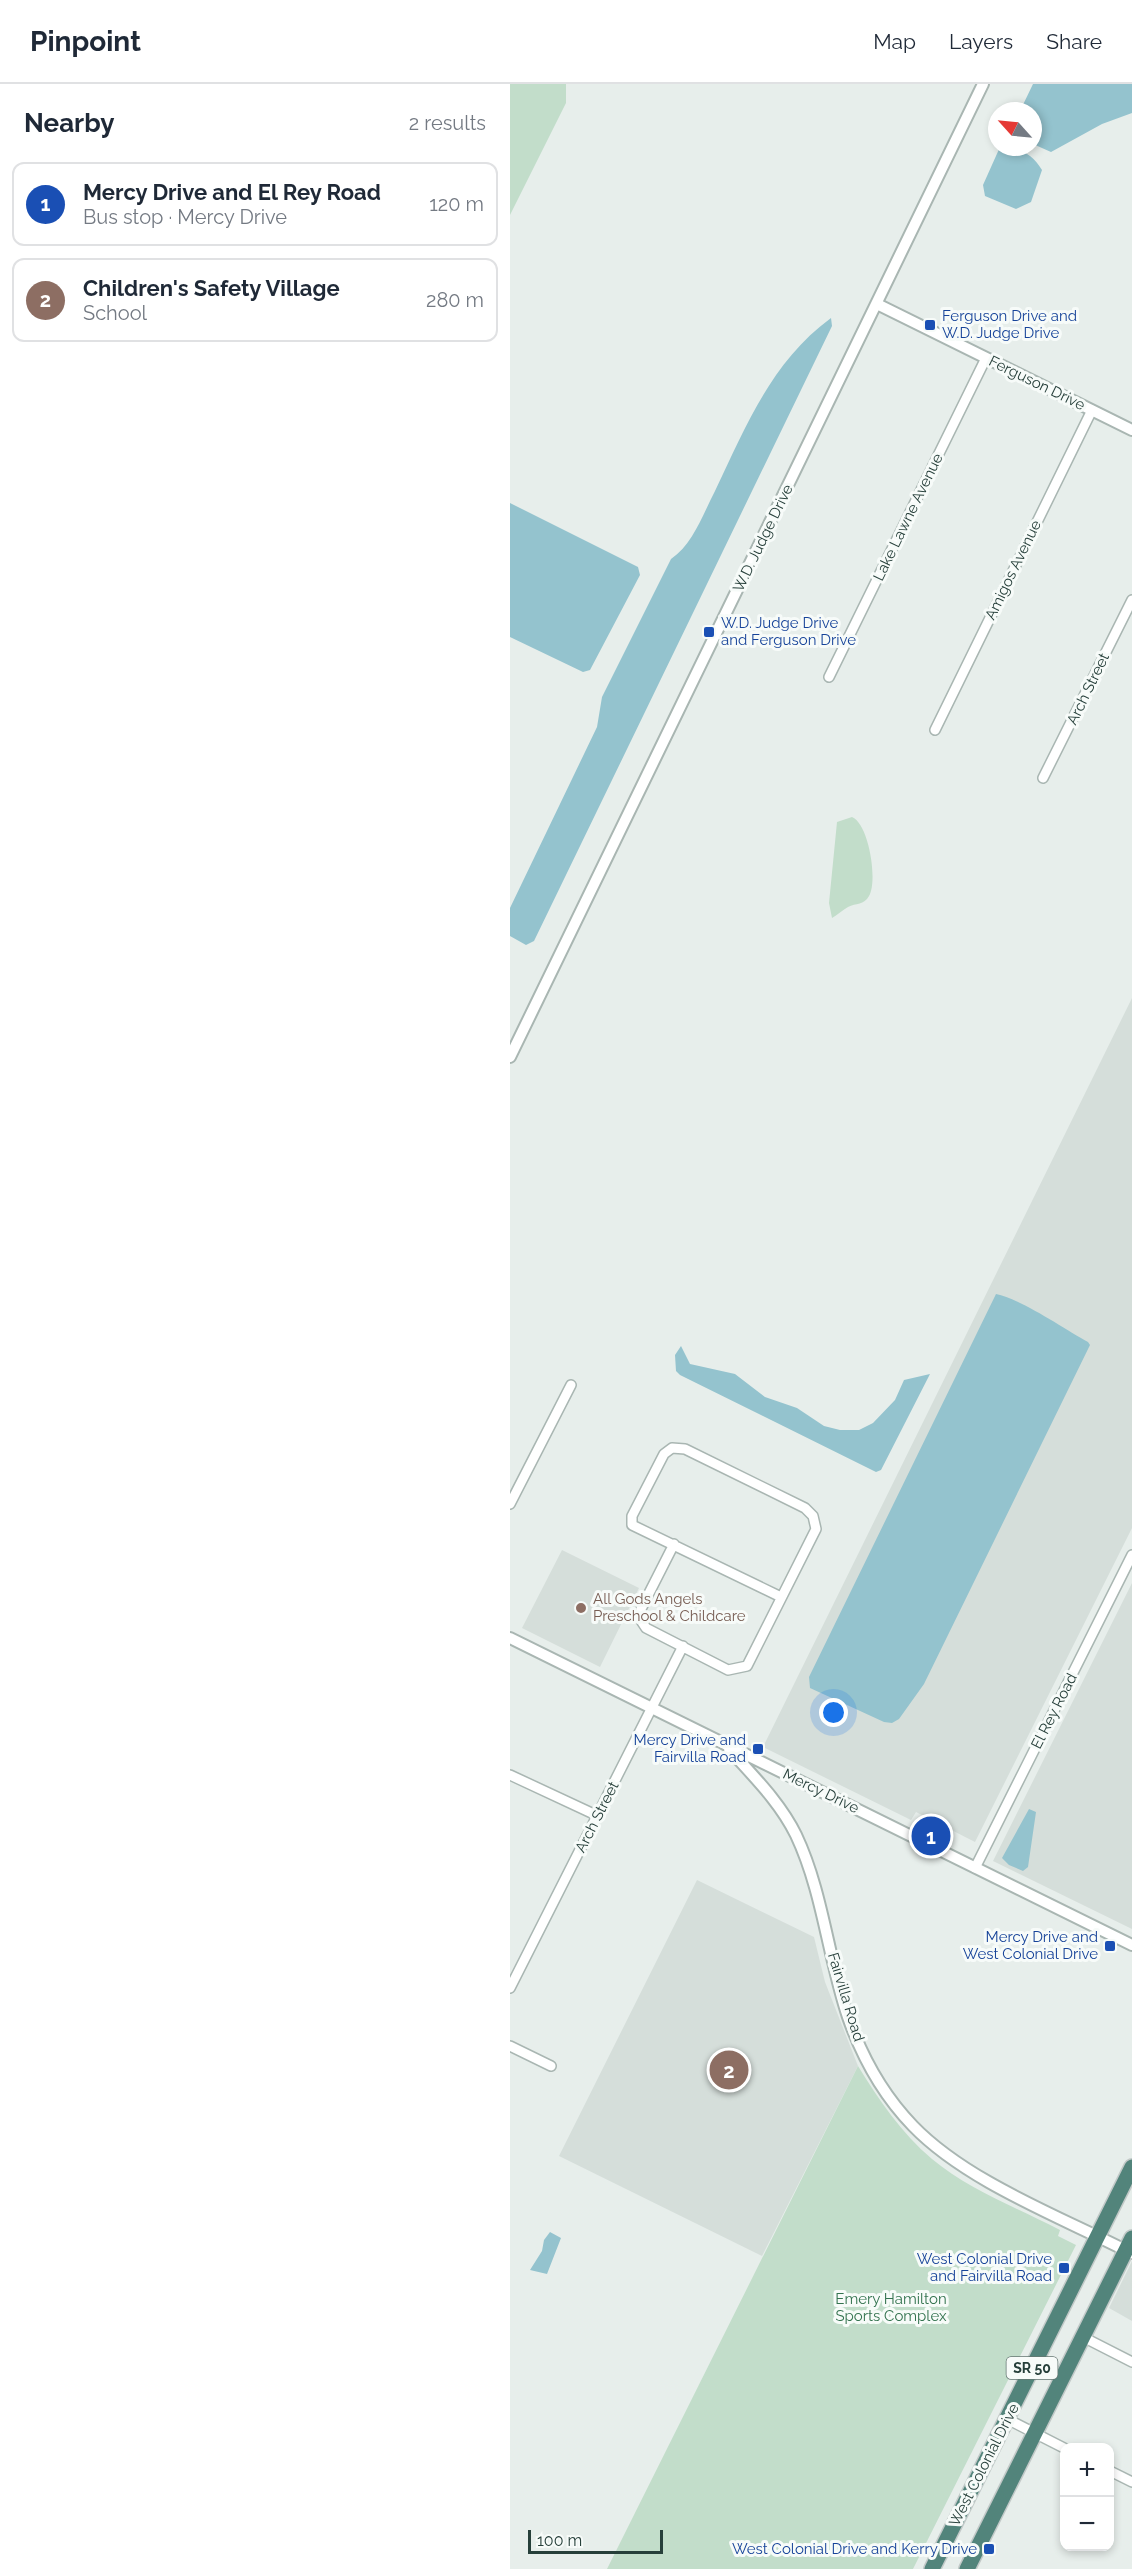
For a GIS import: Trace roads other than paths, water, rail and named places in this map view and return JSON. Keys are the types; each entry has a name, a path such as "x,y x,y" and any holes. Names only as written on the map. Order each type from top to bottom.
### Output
{"highway":[{"name":"West Colonial Drive","path":"932,2569 1132,2167"},
{"name":"West Colonial Drive","path":"967,2569 1130,2247"}],"street":[{"name":"W.D. Judge Drive","path":"510,1057 983,84"},
{"name":"Ferguson Drive","path":"876,304 1131,428"},
{"name":"Lake Lawne Avenue","path":"829,677 986,358"},
{"name":"Amigos Avenue","path":"935,730 1092,410"},
{"name":"Arch Street","path":"1043,778 1132,600"},
{"path":"510,1504 571,1385"},
{"path":"674,1544 641,1609 640,1619 646,1628 728,1670 739,1670 747,1666 816,1529 813,1516 805,1508 685,1449 672,1448 664,1454 632,1516 632,1525 674,1544 781,1597"},
{"name":"El Rey Road","path":"975,1868 1132,1554"},
{"name":"Mercy Drive","path":"510,1638 1132,1945"},
{"name":"Arch Street","path":"510,1988 683,1646"},
{"name":"Fairvilla Road","path":"725,1744 768,1791 796,1834 815,1887 848,2017 872,2072 893,2102 934,2146 969,2171 1097,2236 1130,2247"},
{"path":"768,1791 767,1784 774,1768"},
{"path":"510,1775 598,1816"},
{"path":"510,2046 551,2066"},
{"path":"1083,2337 1132,2362"},
{"path":"1007,2419 1060,2446"},
{"path":"1114,2473 1132,2482"}],"water":[{"path":"1033,84 1132,84 1132,113 1102,124 1051,152 1042,148 1042,102 1024,102"},
{"path":"996,156 1030,156 1042,170 1031,202 1016,209 985,196 983,185"},
{"path":"831,318 832,326 534,941 526,945 510,936 510,908 597,727 602,697 671,559 679,553 697,528 762,396 792,354"},
{"path":"510,503 638,567 640,575 590,670 583,672 510,637"},
{"path":"996,1294 1030,1308 1090,1345 924,1684 899,1719 892,1723 884,1722 810,1688 809,1677"},
{"path":"681,1346 690,1364 735,1374 765,1397 797,1408 824,1426 840,1430 859,1430 873,1423 895,1400 904,1380 930,1374 881,1470 876,1472 680,1375 676,1371 675,1355"},
{"path":"1029,1809 1036,1812 1028,1867 1023,1871 1009,1865 1002,1858"},
{"path":"550,2232 561,2238 547,2274 530,2270 542,2251 544,2240"}],"place":[{"name":"Ferguson Drive and W.D. Judge Drive","path":"930,325"},
{"name":"W.D. Judge Drive and Ferguson Drive","path":"709,632"},
{"name":"All Gods Angels Preschool & Childcare","path":"581,1608"},
{"name":"Mercy Drive and Fairvilla Road","path":"758,1749"},
{"name":"Mercy Drive and El Rey Road","path":"931,1836"},
{"name":"Mercy Drive and West Colonial Drive","path":"1110,1946"},
{"name":"Children's Safety Village","path":"729,2070"},
{"name":"West Colonial Drive and Fairvilla Road","path":"1064,2268"},
{"name":"West Colonial Drive and Kerry Drive","path":"989,2549"}],"park label":[{"name":"Emery Hamilton Sports Complex","path":"891,2308"}]}
